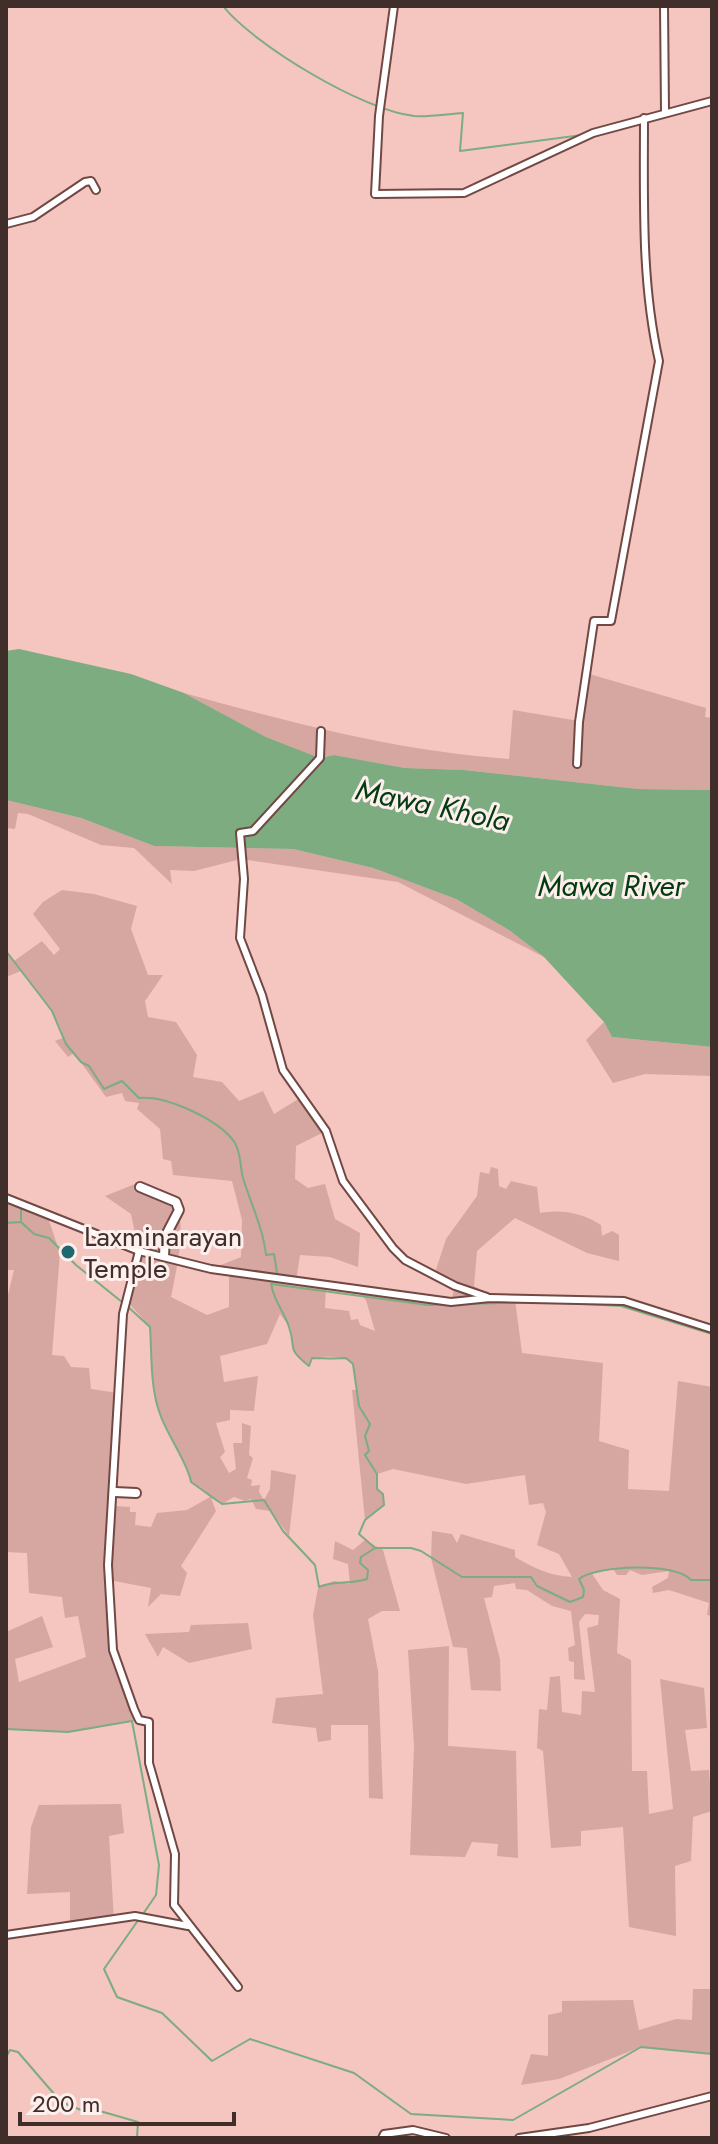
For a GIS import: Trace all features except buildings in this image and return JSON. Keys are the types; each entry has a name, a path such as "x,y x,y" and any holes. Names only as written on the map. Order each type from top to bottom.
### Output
{"street":[{"path":"394,6 379,116 375,194 464,193 593,133 712,101"},
{"path":"664,6 665,112"},
{"path":"577,764 579,722 594,621 611,621 659,361 649,319 644,118"},
{"path":"6,224 33,217 85,182 91,181 96,190"},
{"path":"321,731 320,758 253,831 240,833 244,879 240,938 262,995 283,1070 326,1131 343,1181 405,1260 455,1286 490,1298"},
{"path":"140,1187 176,1202 179,1210 165,1237 164,1256"},
{"path":"6,1198 139,1251 211,1269 451,1302 490,1298 624,1301 712,1329"},
{"path":"139,1251 123,1314 115,1492 108,1565 111,1642 139,1720 149,1722 149,1763 175,1854 174,1905 238,1987"},
{"path":"115,1492 136,1493"},
{"path":"6,1935 85,1926 135,1916 188,1926"},
{"path":"519,2138 589,2128 712,2096"},
{"path":"382,2138 384,2134 413,2130 446,2138"}],"shaded area":[{"path":"586,673 706,708 705,717 712,718 712,790 638,789 464,770 405,768 334,755 320,758 266,737 184,693 385,743 509,759 513,710 579,721"},
{"path":"6,800 81,818 154,846 293,849 373,868 456,899 509,930 544,957 398,882 241,859 194,871 170,870 172,884 134,848 101,845 28,814 18,813 15,829 6,828"},
{"path":"62,890 94,894 137,906 131,929 148,975 163,975 145,1001 148,1017 176,1022 197,1055 193,1077 222,1082 239,1101 263,1091 274,1114 300,1098 326,1131 296,1146 295,1179 308,1188 325,1184 335,1219 360,1233 358,1267 330,1257 300,1255 296,1281 326,1286 325,1308 349,1311 351,1320 358,1319 360,1325 375,1331 366,1300 357,1291 451,1302 455,1286 435,1273 446,1239 477,1196 480,1172 489,1174 491,1167 498,1169 499,1186 506,1189 511,1181 537,1187 540,1213 579,1215 601,1225 602,1236 612,1231 619,1235 619,1261 587,1253 515,1218 477,1251 474,1286 497,1299 515,1300 522,1353 603,1363 599,1441 629,1450 628,1489 669,1491 678,1381 712,1387 712,1616 707,1615 709,1603 669,1590 653,1593 652,1587 668,1578 669,1571 642,1575 630,1570 626,1575 617,1575 614,1570 591,1572 603,1590 620,1599 617,1653 631,1660 632,1771 647,1771 649,1814 673,1809 660,1679 704,1688 707,1728 685,1730 691,1771 709,1770 712,1811 693,1817 691,1861 675,1866 676,1936 629,1927 623,1827 581,1831 581,1846 551,1848 543,1751 537,1748 539,1709 547,1710 550,1677 560,1676 562,1712 581,1715 582,1691 595,1692 587,1628 598,1625 599,1615 585,1614 579,1622 585,1680 574,1679 574,1662 569,1661 568,1648 575,1645 571,1611 552,1606 527,1590 516,1589 515,1583 494,1586 492,1597 484,1598 500,1659 501,1691 471,1690 467,1648 453,1647 431,1558 432,1531 452,1534 457,1543 461,1534 515,1550 515,1557 536,1568 572,1577 559,1554 537,1545 546,1512 543,1503 529,1505 525,1475 466,1484 393,1469 377,1474 377,1489 383,1494 384,1505 365,1520 352,1390 357,1390 353,1364 339,1358 322,1357 312,1358 309,1366 293,1351 291,1329 280,1314 267,1344 220,1356 224,1382 258,1376 254,1411 230,1410 230,1420 216,1423 225,1452 220,1457 229,1473 236,1469 233,1443 242,1443 242,1423 251,1426 249,1455 253,1458 247,1478 252,1480 251,1486 260,1485 259,1492 264,1500 270,1489 271,1470 296,1475 289,1536 271,1511 256,1509 251,1499 245,1501 234,1497 222,1504 211,1498 216,1511 181,1566 187,1573 180,1596 161,1594 148,1607 151,1588 109,1580 110,1633 139,1720 68,1732 6,1729 6,1632 42,1616 53,1647 15,1659 19,1682 86,1657 78,1616 65,1618 62,1597 29,1593 27,1553 6,1552 6,1303 14,1270 6,1270 6,1198 47,1215 60,1253 52,1355 64,1356 71,1367 89,1368 91,1389 118,1393 114,1506 130,1507 130,1512 136,1512 135,1525 151,1527 157,1513 187,1510 210,1497 191,1482 160,1414 153,1382 150,1327 126,1300 139,1251 131,1214 105,1196 140,1182 140,1187 176,1202 181,1237 171,1297 207,1315 229,1307 229,1272 211,1269 241,1257 242,1220 232,1181 173,1175 171,1161 163,1159 160,1129 137,1109 139,1103 125,1101 122,1093 106,1097 74,1053 68,1057 55,1041 63,1038 62,1031 52,1011 21,971 6,977 6,951 14,961 42,941 54,955 60,949 33,914 43,902"},
{"path":"604,1022 612,1037 712,1047 712,1076 645,1074 613,1083 586,1040"},
{"path":"365,1540 383,1550 400,1611 382,1611 368,1619 378,1671 383,1799 369,1798 368,1725 331,1725 331,1740 318,1742 316,1728 272,1723 276,1698 323,1694 313,1615 318,1588 334,1581 350,1584 348,1564 333,1559 335,1541 353,1550"},
{"path":"248,1623 252,1649 189,1663 163,1647 158,1657 145,1634 189,1632 191,1625"},
{"path":"449,1646 448,1746 516,1751 518,1858 497,1856 498,1844 472,1842 465,1857 410,1855 414,1746 408,1650"},
{"path":"121,1804 124,1833 109,1836 114,1921 70,1927 70,1892 27,1894 31,1827 39,1805"},
{"path":"693,1989 712,1989 712,2054 641,2047 559,2079 521,2085 531,2054 548,2056 548,2015 562,2012 562,2001 633,2000 639,2030 676,2019 692,2020"}],"water":[{"name":"Mawa River","path":"19,649 131,674 184,693 266,737 320,758 334,755 405,768 464,770 638,789 712,790 712,1047 612,1037 604,1022 544,957 509,930 456,899 373,868 293,849 154,846 81,818 6,800 6,651"}],"waterway":[{"path":"223,6 238,22 284,57 367,102 414,116 463,113 460,151 582,135"},
{"path":"6,951 52,1011 66,1044 81,1062 89,1066 104,1089 122,1081 139,1098 163,1101 192,1111 228,1134 235,1143 266,1255 274,1254 277,1273"},
{"path":"21,1207 21,1220"},
{"path":"6,1223 21,1222 34,1234 49,1238 76,1265 122,1302"},
{"path":"374,1547 359,1534 365,1520 384,1505 383,1494 377,1489 377,1474 365,1455 369,1451 365,1436 370,1424 359,1406 353,1364 346,1358 312,1358 309,1366 302,1360 294,1351 289,1327 271,1284 428,1305 533,1302"},
{"path":"547,1302 621,1306 712,1334"},
{"path":"126,1305 150,1327 157,1404 191,1482 222,1504 264,1500 283,1531 315,1565 319,1587 367,1579 368,1570 360,1563 361,1557 375,1548 421,1551 462,1577 531,1577 537,1586 570,1602 583,1597 584,1590 579,1579 618,1568 670,1570 691,1580 712,1580"},
{"path":"6,1729 68,1732 132,1721 159,1865 156,1895 143,1914"},
{"path":"139,1919 104,1969 117,1997 162,2013 212,2061 250,2039 354,2073 411,2114 513,2120 641,2047 712,2054"},
{"path":"6,2057 10,2050 18,2052 61,2102 86,2112 93,2109 138,2122 137,2138"}],"place":[{"name":"Laxminarayan Temple","path":"68,1252"}],"water label":[{"name":"Mawa Khola","path":"433,805"}]}
